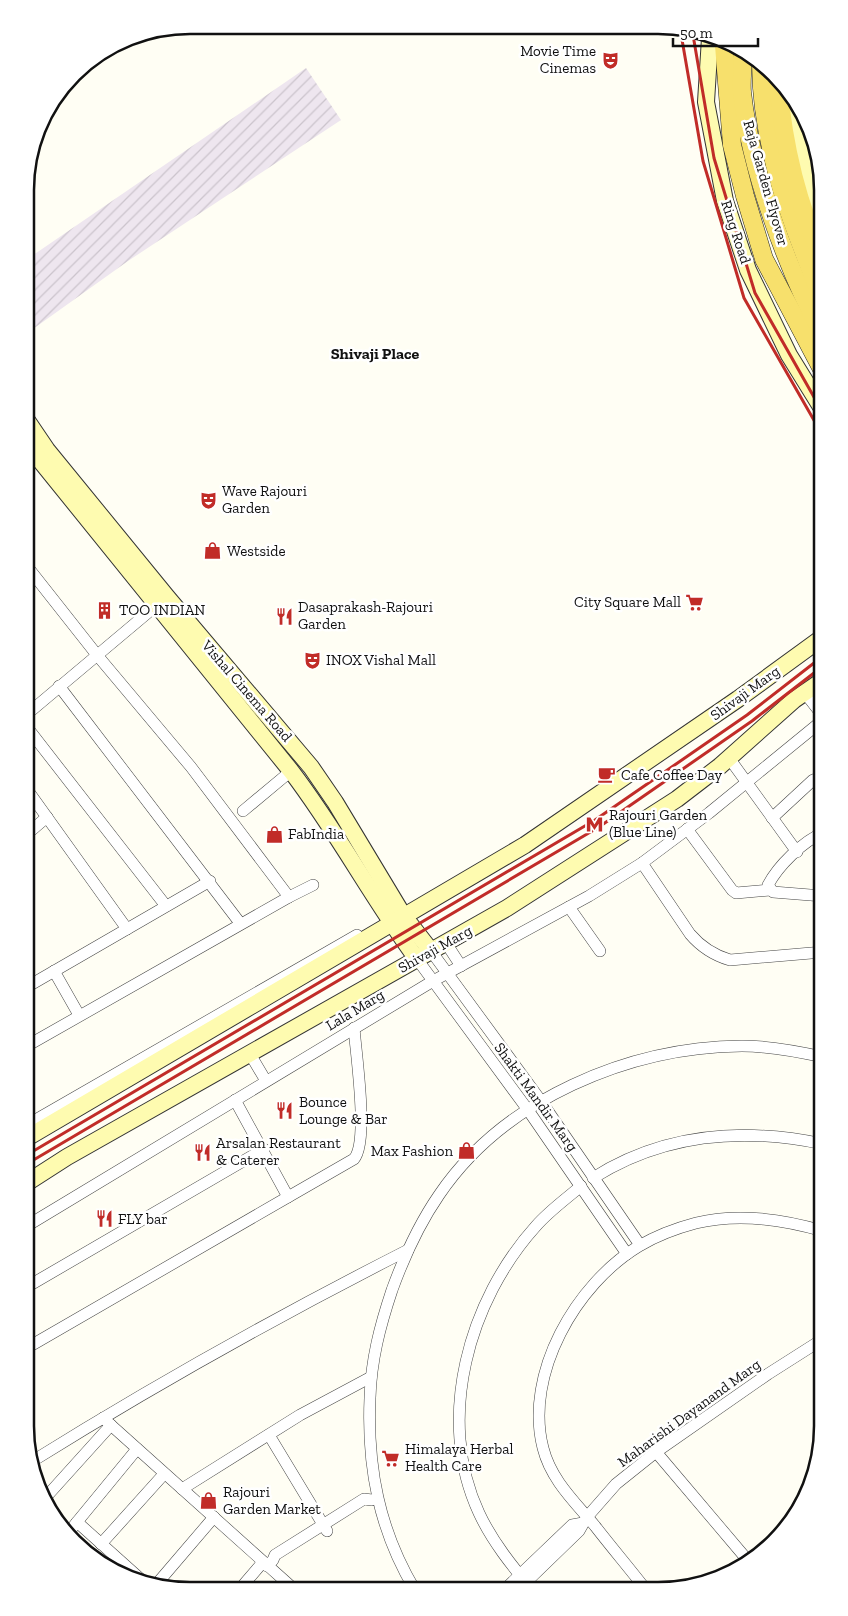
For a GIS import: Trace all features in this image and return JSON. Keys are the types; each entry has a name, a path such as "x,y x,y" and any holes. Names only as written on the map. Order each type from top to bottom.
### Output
{"main road":[{"name":"Ring Road","path":"710,43 706,102 725,201 748,270 789,355 814,395"},
{"path":"724,49 732,145 764,259 814,354"},
{"name":"Raja Garden Flyover","path":"743,59 742,92 754,152 775,225 814,318"},
{"name":"Raja Garden Flyover","path":"761,72 761,88 770,150 790,221 814,279"},
{"path":"779,92 789,158 802,204 814,235"},
{"path":"796,117 806,171 814,197"},
{"name":"Vishal Cinema Road","path":"36,458 161,602 286,735 324,783 397,919"},
{"name":"Vishal Cinema Road","path":"161,602 272,745 424,955"},
{"name":"Shivaji Marg","path":"34,1134 525,845 738,700 814,643"},
{"name":"Shivaji Marg","path":"34,1178 67,1157 507,908 677,799 729,758 794,700 814,686"},
{"path":"272,745 286,735"}],"street":[{"path":"34,575 97,655 192,767 289,897"},
{"path":"34,708 161,602"},
{"path":"59,686 210,881 240,923"},
{"path":"805,692 814,704"},
{"name":"Lala Marg","path":"34,1222 433,981 568,907 642,862 687,829 814,727"},
{"path":"34,736 166,906"},
{"path":"729,758 797,852"},
{"path":"243,811 291,771"},
{"path":"772,818 814,780"},
{"path":"34,799 127,929"},
{"path":"34,828 47,817"},
{"path":"687,829 736,893 770,890 773,892 814,895"},
{"path":"770,890 769,883 797,852 814,840"},
{"path":"642,862 690,934 698,943 718,957 730,960 814,953"},
{"path":"34,983 210,881"},
{"path":"34,1042 240,923 313,885"},
{"path":"568,907 600,951"},
{"path":"34,1121 331,949 372,928 397,919"},
{"path":"446,943 461,966"},
{"path":"424,955 448,973 541,1102 640,1245"},
{"name":"Shakti Mandir Marg","path":"424,955 433,981 528,1110 627,1254"},
{"path":"54,971 79,1015"},
{"path":"34,1344 354,1160 358,1155 361,1144 360,1098 354,1028"},
{"path":"410,1582 402,1568 374,1499 369,1440 371,1376 382,1320 408,1250 440,1194 466,1164 498,1132 528,1110 584,1079 652,1057 742,1046 784,1049 814,1055"},
{"path":"250,1054 266,1081"},
{"path":"236,1100 264,1149 288,1197"},
{"path":"593,1178 645,1151 687,1139 736,1135 779,1136 814,1142"},
{"path":"34,1283 264,1149"},
{"path":"522,1582 496,1544 478,1512 464,1469 460,1425 461,1381 486,1302 511,1258 535,1227 581,1186"},
{"path":"640,1582 585,1520 548,1465 543,1448 538,1415 540,1388 554,1349 578,1305 614,1264 640,1245 678,1229 712,1220 766,1220 798,1224 814,1228"},
{"path":"37,1459 107,1421 343,1283 408,1250"},
{"name":"Maharishi Dayanand Marg","path":"527,1582 579,1531 585,1520 616,1484 656,1452 768,1374 814,1346"},
{"path":"182,1489 269,1435 371,1376"},
{"path":"107,1421 137,1450 268,1563 287,1582"},
{"path":"49,1493 107,1421"},
{"path":"269,1435 325,1527"},
{"path":"72,1529 137,1450"},
{"path":"656,1452 744,1556"},
{"path":"102,1544 164,1474"},
{"path":"248,1582 275,1555 325,1527 364,1499 374,1499"},
{"path":"161,1579 214,1518"},
{"path":"77,1522 132,1571"}],"shaded area":[{"path":"306,68 341,120 128,261 34,328 34,255"}],"railway":[{"path":"681,36 703,161 744,298 814,420"},
{"path":"694,38 714,158 755,293 814,397"},
{"path":"34,1151 595,820 747,715 814,663"},
{"path":"34,1160 599,827 752,721 814,673"}],"place":[{"name":"Movie Time Cinemas","path":"610,60"},
{"name":"Wave Rajouri Garden","path":"208,500"},
{"name":"Westside","path":"213,551"},
{"name":"City Square Mall","path":"695,602"},
{"name":"TOO INDIAN","path":"105,610"},
{"name":"Dasaprakash-Rajouri Garden","path":"284,616"},
{"name":"INOX Vishal Mall","path":"312,660"},
{"name":"Cafe Coffee Day","path":"607,775"},
{"name":"Rajouri Garden (Blue Line)","path":"595,824"},
{"name":"FabIndia","path":"274,834"},
{"name":"Bounce Lounge & Bar","path":"285,1111"},
{"name":"Max Fashion","path":"467,1151"},
{"name":"Arsalan Restaurant & Caterer","path":"202,1152"},
{"name":"FLY bar","path":"104,1219"},
{"name":"Himalaya Herbal Health Care","path":"391,1458"},
{"name":"Rajouri Garden Market","path":"209,1501"}],"district":[{"name":"Shivaji Place","path":"375,353"}]}
